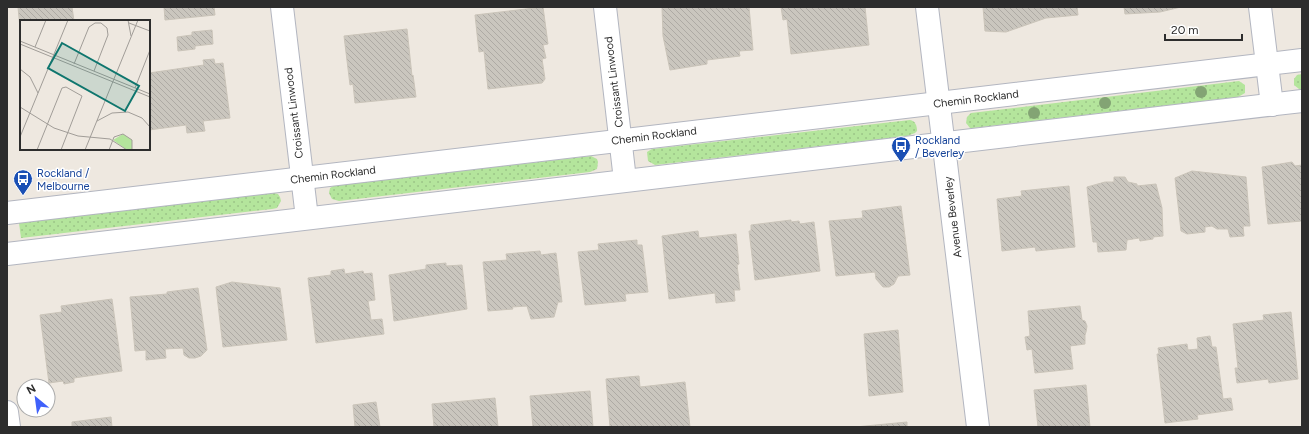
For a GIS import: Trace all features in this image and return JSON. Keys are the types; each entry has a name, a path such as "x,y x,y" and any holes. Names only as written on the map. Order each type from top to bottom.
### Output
{"street":[{"name":"Croissant Linwood","path":"282,7 307,218"},
{"name":"Croissant Linwood","path":"605,7 625,180"},
{"name":"Avenue Beverley","path":"927,7 978,427"},
{"path":"1260,7 1272,105"},
{"name":"Chemin Rockland","path":"7,213 1302,60"},
{"path":"7,254 1302,101"},
{"path":"7,412 9,427"}],"green space":[{"path":"1302,74 1302,89 1299,89 1294,85 1294,79 1297,75"},
{"path":"1239,81 1245,85 1245,93 1238,97 973,128 970,128 966,123 967,117 971,113"},
{"path":"910,120 913,121 917,127 917,131 907,136 655,165 648,161 647,152 652,149"},
{"path":"591,156 597,159 598,162 597,169 590,172 339,201 332,199 329,193 330,188 335,185"},
{"path":"274,193 278,194 281,201 277,208 272,209 21,238 19,223"}],"building":[{"path":"18,7 72,7 74,20 20,20 20,28"},
{"path":"164,7 214,7 215,15 165,20"},
{"path":"543,7 548,44 543,45 546,58 542,59 545,79 542,83 488,89 484,51 479,52 475,15"},
{"path":"662,7 749,7 753,50 739,51 740,56 707,60 707,64 670,70 663,36"},
{"path":"781,7 865,7 869,45 791,54 787,19 783,20"},
{"path":"983,7 1077,7 1078,15 1046,18 1006,32 985,31"},
{"path":"1124,7 1181,7 1160,12 1125,14"},
{"path":"407,29 412,76 413,75 416,97 355,103 353,84 350,85 344,36"},
{"path":"212,30 213,44 195,46 195,49 178,51 177,37 192,35 192,32"},
{"path":"214,59 215,64 223,63 230,118 203,121 205,131 187,133 186,125 150,130 150,73 204,65 203,60"},
{"path":"1292,162 1295,166 1302,165 1302,221 1268,224 1262,167"},
{"path":"1192,171 1246,177 1250,226 1243,226 1244,236 1230,237 1228,229 1217,229 1212,226 1205,227 1205,232 1187,234 1181,231 1175,178"},
{"path":"1114,177 1125,177 1128,182 1137,184 1137,186 1156,184 1162,208 1163,236 1140,241 1139,238 1127,240 1126,250 1098,252 1097,242 1093,242 1087,187 1105,182 1114,182"},
{"path":"1069,186 1075,247 1036,251 1035,247 1002,251 997,199 1022,196 1021,191"},
{"path":"901,206 910,275 898,276 894,284 889,287 883,287 876,279 875,272 836,276 829,221 863,218 862,211"},
{"path":"791,220 791,222 799,221 800,224 814,222 820,271 755,280 749,231 751,231 751,225"},
{"path":"698,231 699,238 736,234 739,264 737,265 740,290 734,290 735,301 716,303 715,293 669,299 662,236"},
{"path":"637,240 637,245 642,245 648,292 625,294 626,301 585,305 578,252 599,250 598,244"},
{"path":"540,251 541,255 556,253 562,302 558,302 554,317 531,319 527,306 488,311 483,262 507,260 506,254"},
{"path":"446,263 446,266 462,265 467,309 394,321 389,275 426,269 426,265"},
{"path":"344,269 345,274 363,271 364,274 372,273 375,300 368,301 371,320 382,319 384,334 316,343 308,278 331,275 331,271"},
{"path":"232,282 280,288 287,340 223,347 216,287"},
{"path":"198,288 207,350 201,356 189,358 184,355 183,348 165,349 166,358 146,360 146,350 135,351 130,297 167,294 167,292"},
{"path":"112,299 122,371 74,378 74,382 64,384 63,381 56,382 56,378 48,378 40,315 62,312 61,306"},
{"path":"1080,306 1082,320 1085,321 1087,326 1085,344 1070,346 1073,369 1035,373 1032,349 1027,350 1025,337 1030,336 1028,311"},
{"path":"1291,312 1298,379 1269,383 1268,379 1237,383 1235,368 1238,368 1233,324 1264,320 1263,315"},
{"path":"898,330 903,392 869,396 864,334"},
{"path":"1210,336 1212,347 1216,347 1223,399 1231,398 1233,410 1197,415 1198,419 1165,423 1157,354 1159,354 1158,348 1187,344 1188,350 1198,349 1197,338"},
{"path":"639,376 640,387 685,382 690,427 610,427 606,379"},
{"path":"1086,385 1090,427 1038,427 1034,390"},
{"path":"590,391 593,427 533,427 530,396"},
{"path":"495,398 498,427 434,427 432,404"},
{"path":"376,402 380,427 355,427 353,405"},
{"path":"111,417 112,427 72,427 72,422"},
{"path":"907,422 907,427 855,427"}],"place":[{"name":"Rockland / Beverley","path":"901,163"},
{"name":"Rockland / Melbourne","path":"23,196"}]}
